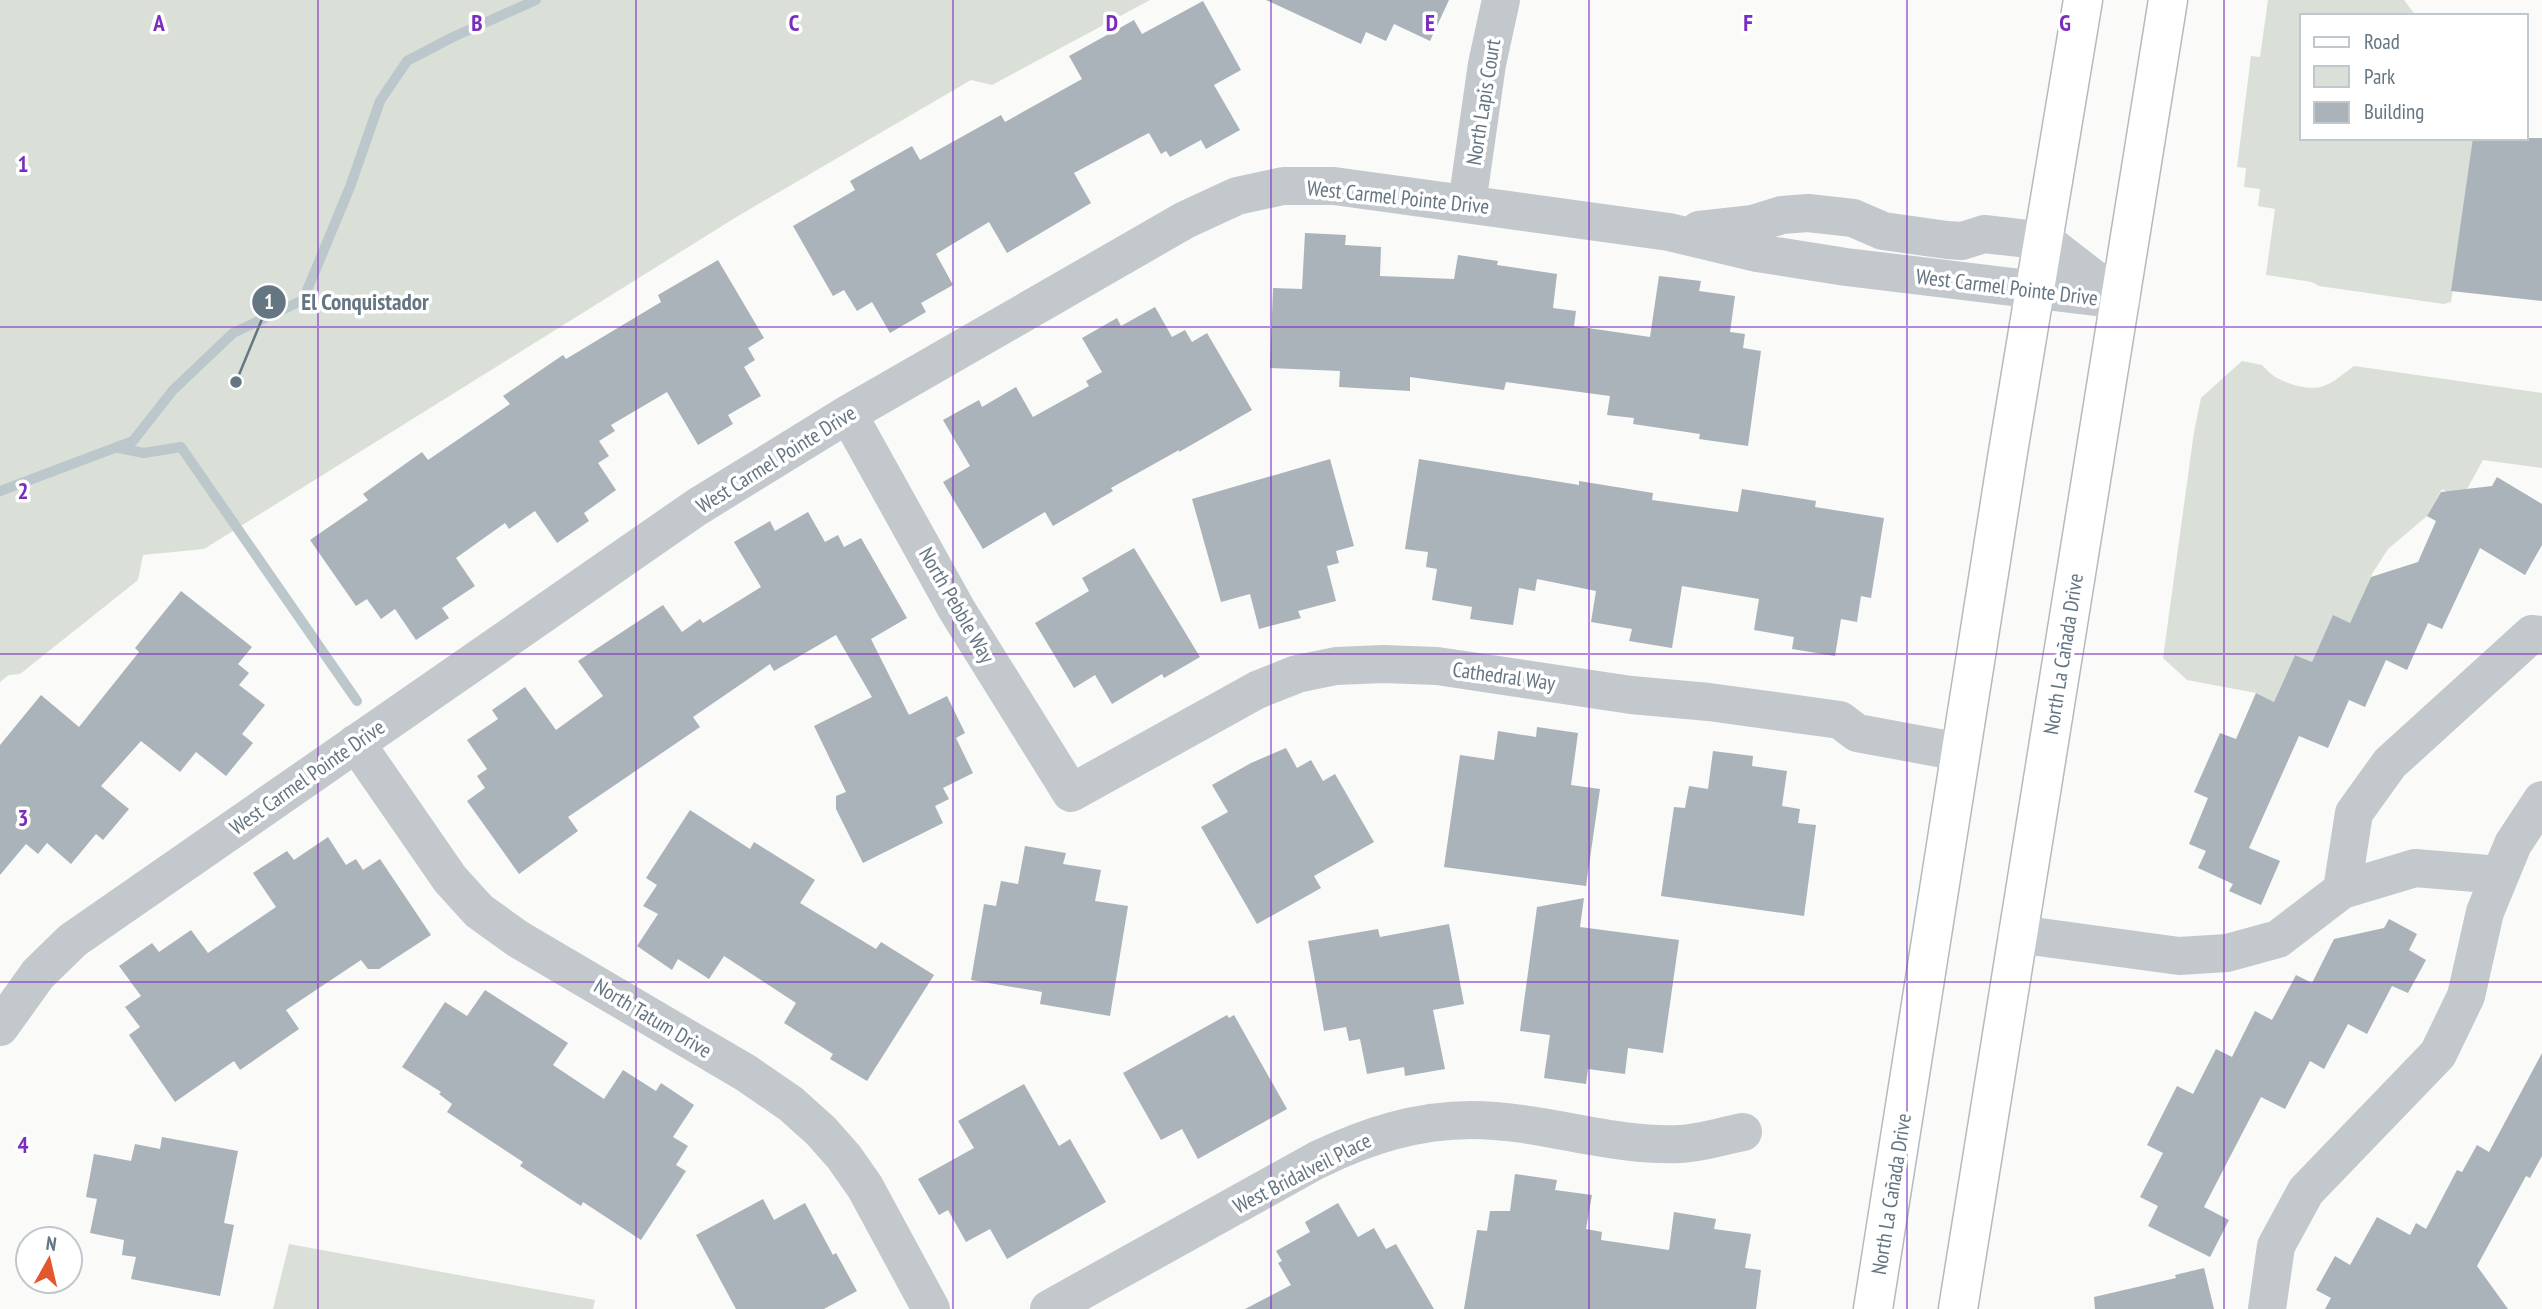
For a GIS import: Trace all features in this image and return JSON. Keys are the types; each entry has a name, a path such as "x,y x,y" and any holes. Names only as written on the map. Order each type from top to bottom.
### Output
{"main road":[{"name":"North La Cañada Drive","path":"1873,1309 1960,752 2083,0"},
{"name":"North La Cañada Drive","path":"1958,1309 2168,0"}],"street":[{"name":"North Lapis Court","path":"1467,204 1487,64 1501,0"},
{"name":"West Carmel Pointe Drive","path":"0,1027 38,974 73,940 697,507 848,414 1185,219 1237,196 1283,187 1334,186 1669,232 1757,253 2121,300"},
{"name":"West Carmel Pointe Drive","path":"1669,232 1727,228 1782,215 1808,213 1853,218 1883,231 1947,240 1962,241 1984,234 2045,241 2121,300"},
{"name":"North Pebble Way","path":"848,414 957,610 1071,793"},
{"path":"2342,890 2354,813 2390,763 2532,634 2542,635"},
{"name":"Cathedral Way","path":"1071,793 1257,690 1297,674 1336,666 1437,666 1631,695 1709,702 1840,720 1857,733 1960,752"},
{"name":"North Tatum Drive","path":"355,743 450,879 479,911 518,939 746,1073 791,1104 821,1130 865,1187 931,1309"},
{"path":"2267,1309 2276,1246 2306,1191 2438,1054 2466,996 2484,912 2513,845 2542,800"},
{"path":"2017,934 2179,956 2227,953 2278,939 2342,890 2415,868 2500,875"},
{"name":"West Bridalveil Place","path":"1049,1309 1317,1160 1353,1143 1396,1128 1438,1122 1497,1121 1619,1140 1680,1144 1743,1132"}],"green space":[{"path":"0,0 1150,0 992,85 971,80 738,216 204,549 143,555 138,580 20,674 9,675 0,682"},
{"path":"2268,0 2404,0 2414,14 2300,14 2300,140 2474,140 2451,302 2444,304 2319,286 2312,282 2266,275 2275,209 2258,206 2260,189 2244,187 2246,168 2237,167 2251,56 2260,57"},
{"path":"2242,361 2262,365 2276,378 2294,385 2313,388 2327,385 2354,366 2542,393 2542,468 2483,460 2461,500 2442,489 2427,516 2388,549 2372,574 2350,623 2333,616 2312,662 2295,655 2274,702 2256,693 2187,680 2163,658 2201,398"},
{"path":"289,1244 595,1300 593,1309 273,1309"}],"building":[{"path":"1266,0 1449,0 1430,41 1394,24 1386,41 1366,32 1361,44"},
{"path":"1203,1 1241,70 1214,85 1240,130 1206,149 1201,140 1170,157 1166,151 1161,154 1149,133 1141,137 1074,173 1091,203 1007,253 989,222 936,254 953,285 921,303 926,312 890,333 872,302 857,311 844,290 833,296 793,226 855,190 850,181 912,146 920,160 1001,115 1005,122 1082,79 1069,56 1134,20 1142,34"},
{"path":"2542,138 2542,301 2451,291 2473,140"},
{"path":"1305,233 1346,235 1345,245 1381,247 1380,276 1454,279 1458,255 1498,261 1497,265 1557,274 1553,308 1576,311 1574,326 1650,337 1659,276 1701,281 1699,291 1735,296 1730,332 1745,334 1743,348 1761,351 1748,446 1699,439 1700,434 1633,424 1634,418 1607,415 1610,396 1506,382 1504,390 1410,377 1410,391 1339,387 1340,371 1270,368 1273,288 1302,289"},
{"path":"718,260 764,338 748,348 755,360 744,367 761,396 728,415 733,424 698,445 667,392 611,425 615,431 599,441 609,456 598,463 616,490 584,513 589,521 557,543 535,511 509,529 505,523 456,558 475,586 442,608 449,618 416,640 395,609 381,619 367,599 356,606 310,540 368,500 363,494 422,452 428,460 510,404 503,396 563,355 566,359 661,302 658,295"},
{"path":"1155,307 1172,337 1185,330 1192,342 1207,333 1252,410 1111,488 1113,491 1053,526 1045,512 983,549 943,482 970,466 943,420 979,400 982,407 1016,387 1033,417 1089,386 1086,381 1102,372 1082,338 1117,318 1121,326"},
{"path":"1330,459 1354,546 1336,551 1339,563 1327,566 1336,601 1298,611 1301,618 1259,629 1250,594 1221,602 1192,499"},
{"path":"1419,459 1579,485 1579,481 1653,493 1652,500 1738,512 1742,489 1816,501 1815,507 1884,518 1871,598 1861,596 1857,622 1841,619 1835,656 1792,649 1794,637 1754,630 1759,599 1682,586 1672,648 1629,641 1632,629 1591,622 1596,591 1537,579 1535,591 1519,588 1513,625 1470,619 1472,607 1432,600 1437,569 1426,567 1428,552 1405,549"},
{"path":"2497,477 2542,504 2542,545 2525,575 2480,548 2442,629 2428,623 2407,670 2386,660 2365,707 2349,700 2328,748 2299,736 2249,848 2280,861 2261,905 2229,891 2233,884 2198,868 2206,851 2189,844 2208,798 2194,792 2220,733 2236,739 2256,693 2274,702 2295,655 2312,662 2333,615 2350,623 2371,577 2418,562 2436,521 2427,516 2441,492 2492,486"},
{"path":"808,512 825,542 838,535 844,547 861,538 907,618 871,639 909,715 947,696 965,733 956,738 973,773 943,788 949,799 935,806 943,823 863,863 836,809 836,796 846,792 814,726 872,697 836,635 774,671 770,664 693,717 700,727 568,817 578,831 519,874 467,801 485,788 477,776 487,769 467,740 498,719 492,710 525,687 556,730 603,696 578,661 663,605 682,632 700,619 703,623 761,587 734,542 770,521 775,531"},
{"path":"1134,548 1200,657 1164,678 1162,674 1112,704 1095,675 1074,688 1035,623 1089,591 1082,578"},
{"path":"181,591 252,647 238,664 249,673 239,685 265,705 242,734 253,743 226,776 196,752 180,772 141,741 101,786 129,809 103,840 96,834 71,864 47,843 38,854 26,844 0,875 0,745 41,695 79,727 139,652 135,648"},
{"path":"1537,727 1578,733 1571,785 1600,789 1586,886 1444,867 1460,755 1494,760 1498,731 1536,737"},
{"path":"1286,748 1297,768 1311,760 1323,781 1335,774 1374,842 1314,876 1321,888 1257,924 1201,827 1228,812 1212,785 1251,763"},
{"path":"1713,751 1753,756 1752,766 1787,771 1782,806 1800,809 1798,823 1816,825 1804,916 1661,896 1674,807 1685,808 1689,786 1708,789"},
{"path":"690,810 750,849 754,842 815,880 800,903 876,949 881,942 934,975 867,1081 830,1059 833,1054 784,1023 796,1003 724,956 709,979 678,959 672,970 637,946 658,914 643,906 657,885 646,878"},
{"path":"328,837 346,865 356,859 363,870 380,859 431,935 379,969 368,969 361,960 286,1010 299,1029 240,1070 234,1061 175,1102 129,1035 140,1027 125,1007 141,996 119,966 152,943 159,952 191,930 208,953 276,907 253,873 287,851 294,860"},
{"path":"1025,846 1066,853 1063,864 1101,870 1095,901 1128,906 1110,1016 1040,1004 1042,992 971,980 984,904 996,906 1001,881 1018,884"},
{"path":"1584,898 1580,927 1679,940 1663,1053 1628,1048 1625,1074 1588,1069 1586,1084 1544,1078 1550,1035 1520,1031 1537,907"},
{"path":"2389,919 2417,934 2409,950 2426,960 2408,993 2392,986 2367,1034 2348,1024 2324,1069 2310,1061 2285,1109 2261,1097 2204,1207 2229,1220 2210,1257 2148,1226 2158,1206 2140,1197 2163,1153 2147,1145 2177,1086 2193,1094 2216,1049 2232,1057 2255,1011 2272,1020 2296,975 2312,983 2334,939 2384,928"},
{"path":"1449,924 1464,1004 1433,1010 1445,1069 1405,1076 1404,1067 1367,1074 1360,1039 1349,1041 1346,1027 1324,1031 1308,941 1378,929 1380,937"},
{"path":"485,990 568,1043 553,1065 604,1099 623,1070 656,1091 661,1083 694,1105 673,1137 688,1146 676,1165 686,1171 641,1240 583,1202 581,1206 520,1166 523,1162 447,1112 452,1104 439,1094 441,1092 402,1067 445,1002 467,1016"},
{"path":"1227,1015 1229,1018 1234,1015 1287,1109 1198,1159 1182,1129 1161,1140 1123,1073"},
{"path":"2542,1053 2542,1156 2530,1178 2526,1176 2477,1266 2508,1309 2325,1309 2331,1298 2316,1290 2335,1256 2350,1265 2377,1217 2410,1235 2416,1223 2426,1229 2457,1170 2462,1172 2477,1145 2489,1152"},
{"path":"1024,1084 1059,1146 1070,1139 1106,1202 1007,1259 990,1229 966,1242 948,1210 939,1215 918,1179 974,1148 958,1121"},
{"path":"162,1137 238,1151 224,1223 234,1225 220,1296 131,1279 136,1257 122,1255 124,1240 90,1233 97,1199 86,1197 94,1154 131,1161 135,1144 160,1149"},
{"path":"1515,1174 1557,1180 1555,1190 1592,1195 1586,1229 1602,1232 1601,1240 1669,1250 1674,1212 1716,1219 1714,1229 1751,1234 1745,1268 1761,1270 1756,1309 1464,1309 1477,1230 1487,1231 1490,1211 1510,1211"},
{"path":"763,1199 774,1220 805,1203 833,1255 836,1253 857,1291 824,1309 736,1309 696,1235"},
{"path":"1338,1203 1358,1237 1374,1228 1386,1249 1396,1244 1434,1309 1245,1309 1291,1285 1278,1263 1282,1261 1276,1251 1310,1232 1305,1222"},
{"path":"2204,1268 2214,1309 2095,1309 2094,1297 2176,1278 2175,1275"}],"waterway":[{"path":"0,491 133,441 173,390 233,333 303,300 350,187 380,101 407,61 536,0"},
{"path":"119,448 144,453 181,447 357,701"}],"place":[{"name":"El Conquistador","path":"236,382"}]}
